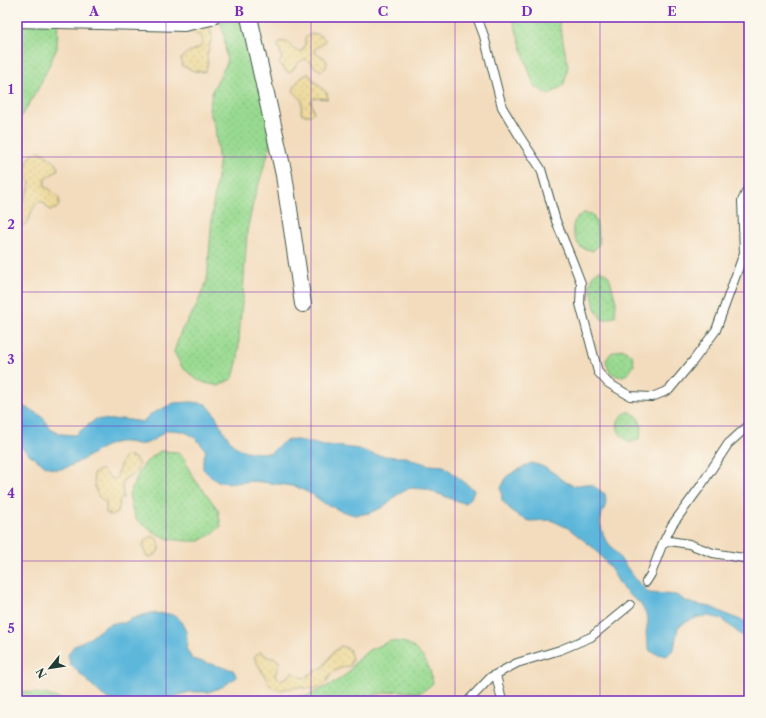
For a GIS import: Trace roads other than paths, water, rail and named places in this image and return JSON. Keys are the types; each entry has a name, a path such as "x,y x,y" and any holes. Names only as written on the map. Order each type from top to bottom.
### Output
{"street":[{"path":"27,18 184,23 211,17"},
{"path":"249,17 284,176 303,304"}],"lane":[{"path":"477,17 484,36 502,107 541,169 556,222 581,283 580,304 598,372 608,383 630,396 652,397 669,390 716,330 744,253 742,201 749,186"},
{"path":"646,582 651,574 672,524 700,487 728,444 749,425"},
{"path":"662,545 669,541 689,544 713,553 749,559"},
{"path":"468,701 492,677 516,663 560,650 591,637 630,605"},
{"path":"496,675 502,701"}],"water":[{"path":"192,402 206,404 214,413 229,439 236,447 240,449 271,453 279,445 290,439 324,446 359,449 375,455 406,457 429,465 444,466 474,490 471,498 465,503 426,489 410,488 397,495 383,507 370,513 355,515 341,511 324,503 313,495 297,487 253,481 234,483 220,482 211,477 203,469 203,459 206,451 202,445 194,437 185,432 167,430 146,444 117,442 104,447 66,468 59,469 46,466 36,460 21,447 17,446 17,404 43,417 50,429 60,434 75,435 96,419 123,419 143,422 149,415 174,403"},
{"path":"531,463 542,466 562,480 574,486 585,484 592,485 605,494 606,504 600,523 604,537 637,581 649,593 676,595 693,604 711,607 749,623 749,637 741,635 722,619 709,616 698,617 678,627 674,649 667,656 650,651 646,633 648,620 641,604 623,589 609,566 595,549 568,528 551,520 530,521 520,517 502,500 501,488 507,476"},
{"path":"150,613 177,616 186,631 186,648 192,659 233,670 237,677 222,687 208,692 189,692 160,701 116,701 108,699 101,694 70,664 68,655 73,647 90,638 104,627 114,623 124,623 131,619"}]}
